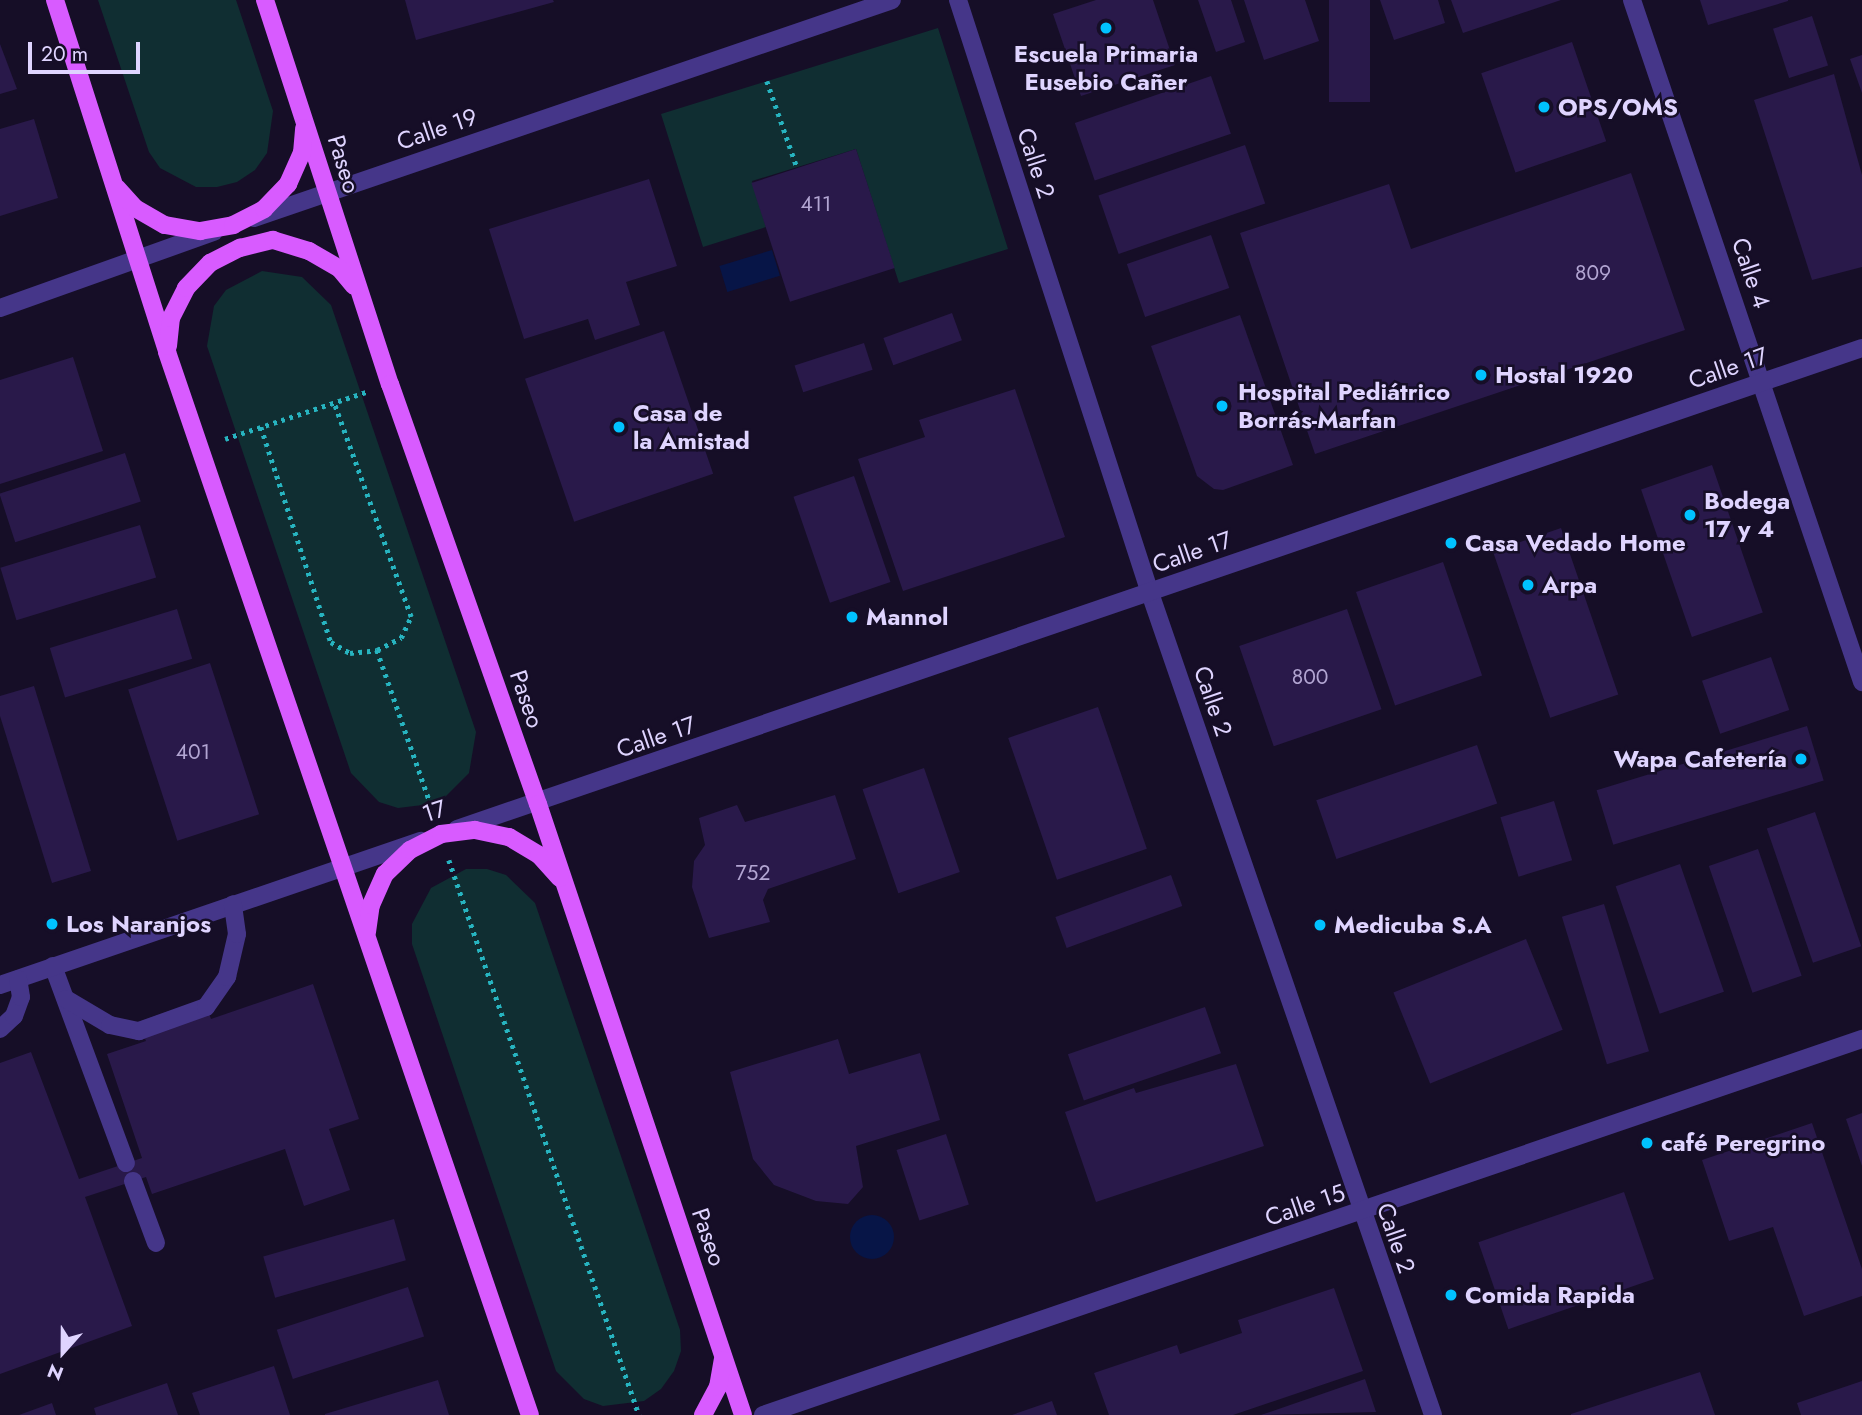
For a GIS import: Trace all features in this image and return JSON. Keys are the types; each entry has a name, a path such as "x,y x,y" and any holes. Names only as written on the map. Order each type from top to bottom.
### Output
{"main road":[{"path":"55,0 167,352 202,446 367,939 530,1412"},
{"name":"Paseo","path":"265,0 390,384 538,804 743,1415"},
{"path":"112,182 135,208 166,225 200,231 233,225 264,209 288,184 302,153 305,119"},
{"path":"167,352 171,318 186,288 210,263 240,248 273,240 309,251 339,268 361,294"},
{"path":"367,939 371,905 385,874 410,850 440,834 475,831 509,837 539,855 565,884"},
{"path":"703,1415 718,1387 724,1357"}],"street":[{"name":"Calle 19","path":"0,308 326,192 892,0"},
{"name":"Calle 2","path":"958,0 1150,593 1433,1415"},
{"name":"Calle 4","path":"1632,0 1862,682"},
{"name":"Calle 17","path":"538,804 1862,348"},
{"name":"17","path":"345,867 538,804"},
{"path":"0,985 345,867"},
{"path":"66,999 110,1026 139,1031 206,1007 227,977 237,934 233,904"},
{"path":"53,966 126,1163"},
{"path":"0,1029 14,1016 21,997 18,979"},
{"name":"Calle 15","path":"763,1415 1862,1039"},
{"path":"133,1181 156,1243"}],"path":[{"path":"767,82 797,167"},
{"path":"202,446 390,384"},
{"path":"261,427 331,642 350,653 377,650 401,638 411,617 334,403"},
{"path":"377,650 639,1415"}],"green space":[{"path":"98,0 236,0 273,111 267,153 255,170 237,182 217,187 196,187 160,168 149,152"},
{"path":"938,28 1008,249 899,283 856,149 752,181 766,227 703,247 661,114"},
{"path":"262,271 302,277 331,305 476,732 469,773 439,803 398,808 379,802 351,773 207,346 214,306 226,290"},
{"path":"466,869 487,869 506,875 535,903 680,1330 681,1351 674,1371 661,1389 644,1401 603,1406 584,1399 556,1371 412,944 412,924 431,888"}],"shaded area":[{"path":"772,250 780,276 727,292 719,266"},
{"path":"872,1215 881,1216 888,1221 893,1228 893,1246 888,1253 881,1258 872,1259 863,1258 856,1253 851,1246 850,1237 851,1228 856,1221 863,1216"}],"building":[{"path":"405,0 553,0 554,2 416,40"},
{"path":"1096,0 1153,0 1175,65 1081,96 1053,14"},
{"path":"1198,0 1231,0 1245,42 1216,52"},
{"path":"1244,0 1305,0 1319,41 1264,60"},
{"path":"1329,0 1370,0 1370,102 1329,102"},
{"path":"1380,0 1438,0 1445,23 1394,40"},
{"path":"1451,0 1561,0 1463,33"},
{"path":"1700,0 1788,0 1788,1 1708,25"},
{"path":"1812,16 1828,65 1789,78 1773,29"},
{"name":"OPS/OMS","path":"1572,42 1606,141 1515,173 1481,73"},
{"path":"0,44 17,89 0,94"},
{"path":"1862,55 1862,93 1850,59"},
{"path":"1834,74 1862,175 1862,267 1812,280 1754,100"},
{"path":"1211,76 1231,134 1095,181 1075,123"},
{"path":"34,119 58,198 0,216 0,129"},
{"path":"1245,145 1265,204 1119,254 1098,195"},
{"path":"856,149 895,268 790,302 751,183"},
{"path":"1631,173 1685,330 1315,454 1240,233 1389,184 1411,249"},
{"path":"649,179 677,266 626,282 640,325 595,340 588,319 524,339 489,229"},
{"path":"1211,235 1229,288 1145,317 1127,264"},
{"path":"952,313 962,340 893,365 883,338"},
{"name":"Hospital Pediátrico Borrás-Marfan","path":"1240,315 1293,465 1223,490 1214,489 1197,476 1151,346"},
{"name":"Casa de la Amistad","path":"664,331 713,474 574,522 525,379"},
{"path":"864,343 873,370 803,392 795,366"},
{"path":"73,357 103,451 0,484 0,380"},
{"path":"1015,389 1065,537 903,591 858,459 925,437 919,420"},
{"path":"125,453 141,502 15,542 0,494"},
{"path":"1712,465 1763,613 1692,637 1641,489"},
{"path":"854,476 890,582 830,603 793,497"},
{"path":"140,525 156,578 16,620 0,568"},
{"path":"1561,528 1618,694 1550,718 1493,551"},
{"path":"1443,562 1482,675 1395,705 1356,592"},
{"path":"177,609 192,659 65,698 50,648"},
{"path":"1347,609 1382,709 1274,746 1239,646"},
{"path":"1771,657 1789,710 1720,734 1702,681"},
{"path":"210,663 259,814 177,841 128,690"},
{"path":"34,686 91,871 52,883 0,716 0,696"},
{"path":"1098,707 1147,849 1057,880 1008,738"},
{"path":"1807,726 1824,781 1613,845 1597,790"},
{"path":"1477,745 1497,804 1336,859 1316,800"},
{"path":"924,768 960,872 898,893 863,789"},
{"path":"835,795 856,859 768,889 763,900 770,922 709,938 692,887 694,861 705,845 699,818 737,805 745,822"},
{"path":"1554,801 1572,860 1519,877 1500,817"},
{"path":"1815,812 1861,946 1813,963 1767,829"},
{"path":"1758,849 1802,976 1752,993 1709,866"},
{"path":"1680,864 1724,992 1660,1014 1616,886"},
{"path":"1171,875 1182,906 1067,948 1055,917"},
{"path":"1604,904 1649,1051 1607,1064 1562,917"},
{"path":"1526,939 1563,1030 1430,1083 1393,993"},
{"path":"313,984 359,1119 329,1129 350,1190 304,1206 285,1149 152,1194 146,1177 85,1197 132,1326 0,1374 0,1063 31,1052 79,1179 142,1158 107,1054 146,1041 138,1022 204,999 211,1019"},
{"path":"1205,1007 1221,1053 1084,1101 1068,1054"},
{"path":"838,1039 849,1074 920,1053 940,1120 856,1146 863,1187 848,1204 816,1201 774,1185 753,1159 730,1072"},
{"path":"1236,1064 1264,1146 1096,1202 1065,1112 1134,1088 1136,1093"},
{"path":"1862,1113 1862,1166 1846,1119"},
{"path":"1812,1123 1862,1269 1862,1296 1804,1316 1773,1227 1729,1241 1702,1160"},
{"path":"946,1134 969,1204 919,1220 897,1150"},
{"path":"1624,1192 1654,1279 1508,1329 1478,1242"},
{"path":"394,1219 406,1260 275,1298 263,1256"},
{"path":"408,1287 424,1336 293,1379 277,1330"},
{"path":"1334,1288 1363,1371 1233,1415 1109,1415 1094,1373 1177,1345 1180,1354 1242,1333 1238,1320"},
{"path":"274,1366 290,1415 200,1415 192,1393"},
{"path":"1700,1372 1715,1415 1571,1415 1571,1414"},
{"path":"1365,1379 1376,1412 1261,1415"},
{"path":"438,1380 449,1415 325,1415 325,1414"},
{"path":"1862,1381 1862,1415 1801,1415 1797,1403"},
{"path":"167,1383 178,1415 96,1415 94,1408"},
{"path":"1052,1401 1057,1415 1012,1415"},
{"path":"52,1403 56,1415 19,1415"}],"place":[{"name":"Escuela Primaria Eusebio Cañer","path":"1106,28"},
{"name":"OPS/OMS","path":"1544,107"},
{"name":"Hostal 1920","path":"1481,375"},
{"name":"Hospital Pediátrico Borrás-Marfan","path":"1222,406"},
{"name":"Casa de la Amistad","path":"619,427"},
{"name":"Bodega 17 y 4","path":"1690,515"},
{"name":"Casa Vedado Home","path":"1451,543"},
{"name":"Arpa","path":"1528,585"},
{"name":"Mannol","path":"852,617"},
{"name":"Wapa Cafetería","path":"1801,759"},
{"name":"Los Naranjos","path":"52,924"},
{"name":"Medicuba S.A","path":"1320,925"},
{"name":"café Peregrino","path":"1647,1143"},
{"name":"Comida Rapida","path":"1451,1295"}]}
